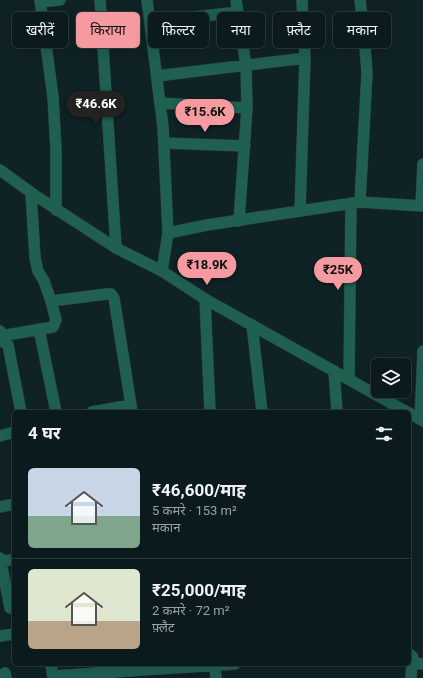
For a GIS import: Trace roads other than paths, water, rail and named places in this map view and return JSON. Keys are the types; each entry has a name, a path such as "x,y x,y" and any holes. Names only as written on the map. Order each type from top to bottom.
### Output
{"street":[{"path":"56,210 56,150 52,97 40,1 60,0"},
{"path":"100,0 116,248"},
{"path":"147,0 149,12"},
{"path":"236,0 238,12"},
{"path":"300,211 305,58 302,0"},
{"path":"349,379 356,203 367,72 360,0"},
{"path":"153,48 161,103 168,233 162,271"},
{"path":"239,221 247,108 246,66 243,48"},
{"path":"157,76 305,58"},
{"path":"161,103 247,108"},
{"path":"164,143 245,146"},
{"path":"168,233 207,225 356,203 422,206 423,164"},
{"path":"0,170 56,210 116,248 162,271 205,299 349,379 389,407"},
{"path":"21,410 8,345 6,342 3,342 1,334 53,327 56,320 51,301 44,281 38,271 35,258 31,193"},
{"path":"51,301 107,294 111,294 114,298 132,408 112,410"},
{"path":"205,299 210,410"},
{"path":"252,325 262,410"},
{"path":"39,329 56,410"},
{"path":"411,414 422,420 423,351"},
{"path":"334,371 337,410"},
{"path":"0,436 12,433"},
{"path":"0,508 12,505"},
{"path":"10,608 1,560 12,560"},
{"path":"0,636 12,634"},
{"path":"411,678 415,660"},
{"path":"51,666 53,677 107,676 215,666 216,678"}]}
